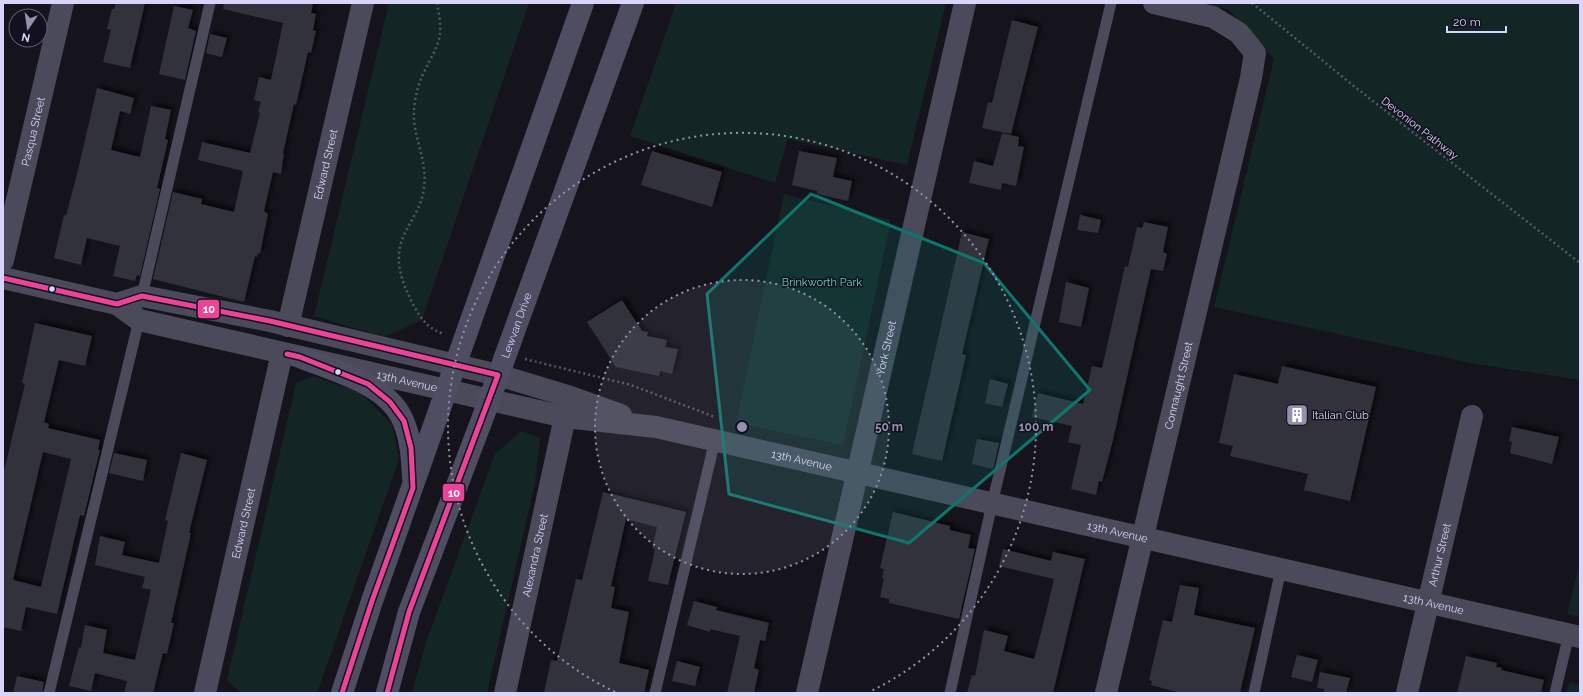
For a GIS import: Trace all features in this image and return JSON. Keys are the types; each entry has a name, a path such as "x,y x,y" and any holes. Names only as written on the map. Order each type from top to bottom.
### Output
{"main road":[{"path":"342,693 372,601 457,365 583,3"},
{"name":"Lewvan Drive","path":"387,693 409,612 489,401 634,3"},
{"path":"291,355 368,384 390,402 404,421 411,448 413,488"}],"street":[{"name":"Pasqua Street","path":"3,260 10,201 63,3"},
{"name":"Edward Street","path":"288,326 363,3"},
{"name":"York Street","path":"807,693 965,3"},
{"name":"Connaught Street","path":"1106,693 1141,537 1251,78 1255,53 1239,33 1213,17 1154,3"},
{"name":"13th Avenue","path":"3,278 117,304 138,320 448,390 489,401 565,417 656,427 1574,636"},
{"name":"13th Avenue","path":"117,304 142,296 288,326 498,375 571,397 656,427"},
{"name":"Edward Street","path":"205,693 291,355"},
{"name":"Arthur Street","path":"1407,693 1472,416"},
{"name":"Alexandra Street","path":"505,693 565,417"}],"lane":[{"path":"142,296 210,3"},
{"path":"950,693 992,504 1110,3"},
{"path":"49,693 138,320"},
{"path":"655,693 715,440"},
{"path":"1254,693 1281,569"},
{"path":"1555,693 1574,636"}],"path":[{"path":"437,3 440,20 440,38 416,92 414,112 414,121 423,160 425,186 423,196 402,241 399,253 399,272 415,307 425,324 437,332"},
{"name":"Devonion Pathway","path":"1252,3 1355,87 1580,263"},
{"path":"526,359 631,385 720,419"}],"highlighted area":[{"path":"811,194 984,263 1090,390 909,543 729,494 707,294"}],"green space":[{"path":"389,3 529,3 422,320 384,337 314,316"},
{"path":"676,3 946,3 907,165 788,139 775,183 630,136"},
{"path":"1203,3 1580,3 1580,380 1470,363 1214,307 1274,59 1228,9"},
{"name":"Brinkworth Park","path":"784,194 891,220 843,445 736,423"},
{"path":"313,376 361,393 392,425 399,459 317,693 241,693 227,680 296,383"},
{"path":"521,431 540,438 535,483 487,693 412,693 425,645 495,454"},
{"path":"1580,561 1580,617 1567,614"},
{"path":"1569,682 1580,684 1580,693 1566,693"}],"building":[{"path":"116,3 145,3 130,68 103,62 111,30 107,29 112,9 114,9"},
{"path":"224,3 313,3 311,13 316,14 313,30 316,31 311,53 308,52 296,105 294,104 283,153 281,174 273,172 264,211 268,214 260,254 258,253 257,257 255,256 244,302 153,279 173,192 202,199 201,204 234,212 243,171 198,160 202,142 250,153 260,113 258,112 261,102 254,100 259,77 271,80 283,23 223,9"},
{"path":"174,6 193,10 188,28 196,31 185,80 159,74"},
{"path":"1012,20 1038,27 1011,134 982,128 988,102 992,103"},
{"path":"210,34 227,38 222,57 206,53"},
{"path":"97,88 134,98 130,114 120,111 111,150 140,157 151,106 171,110 165,139 168,140 157,188 160,189 140,276 137,275 135,281 113,276 120,246 87,238 81,265 54,258 64,215 66,216 78,170"},
{"path":"1002,133 1019,137 1018,146 1024,147 1016,186 1002,183 1001,190 969,183 974,161 993,166"},
{"path":"652,151 722,172 712,207 641,185"},
{"path":"799,151 837,158 833,177 852,181 848,201 817,194 817,191 792,185"},
{"path":"1080,215 1101,220 1098,233 1077,230"},
{"path":"1144,222 1168,227 1163,252 1167,254 1163,271 1151,269 1113,440 1102,482 1099,481 1096,495 1071,489 1081,445 1068,442 1072,426 1032,417 1038,393 1083,404 1092,366 1102,368 1125,266 1128,267 1137,227 1142,228"},
{"path":"962,232 989,239 962,354 966,355 942,461 912,454"},
{"path":"1066,282 1089,288 1081,327 1059,322"},
{"path":"622,300 642,331 648,332 647,336 667,340 665,347 678,349 672,374 660,371 659,376 616,367 587,322"},
{"path":"35,323 92,336 85,366 59,360 44,422 49,424 48,428 100,440 98,450 100,450 84,516 80,515 57,614 26,607 21,631 3,627 3,475 25,384 22,383","holes":["43,452 71,459 41,587 13,580"]},
{"name":"Italian Club","path":"1282,366 1376,387 1350,501 1304,490 1308,474 1230,456 1233,446 1219,443 1234,374 1278,384"},
{"path":"990,379 1008,384 1002,407 985,403"},
{"path":"1512,427 1559,437 1552,464 1510,453 1512,442 1509,441"},
{"path":"977,439 999,443 993,469 972,464"},
{"path":"114,453 147,460 143,481 109,473"},
{"path":"181,453 207,460 189,533 191,533 171,623 174,623 167,654 163,653 153,693 124,693 127,681 95,673 91,691 69,686 79,647 81,648 85,625 107,630 103,653 135,660 151,590 142,588 145,577 95,565 100,536 125,542 122,555 159,563 168,521 165,520"},
{"path":"603,492 686,512 668,585 648,581 655,549 652,548 657,527 626,519 611,586 615,587 611,608 629,612 619,663 649,670 644,693 544,693 551,660 557,661 576,579 582,580"},
{"path":"893,512 950,526 950,530 971,535 968,548 975,549 959,619 889,603 889,599 880,597 884,578 882,578 884,569 880,568"},
{"path":"1003,549 1051,561 1053,552 1085,559 1053,693 967,693 972,675 975,676 984,630 1008,636 1004,651 1034,659 1045,617 1054,579 999,566"},
{"path":"1180,585 1199,588 1194,615 1255,628 1240,693 1181,693 1151,685 1152,681 1149,680 1163,620 1172,622"},
{"path":"694,601 717,607 716,610 769,623 765,641 760,640 754,668 759,670 754,693 727,693 740,636 710,629 710,632 687,625"},
{"path":"1297,655 1318,660 1312,682 1291,677"},
{"path":"1466,656 1497,663 1496,667 1502,668 1501,670 1544,680 1541,693 1457,693"},
{"path":"677,661 700,667 695,686 672,681"},
{"path":"1320,672 1350,678 1346,693 1324,693 1324,689 1317,688"},
{"path":"17,676 44,682 42,693 13,693"}],"transit line":[{"name":"10","path":"3,278 117,304 142,296 270,321 498,375 409,612 387,693"},
{"name":"10","path":"287,354 300,357 368,384 390,402 404,421 411,448 413,488 372,601 342,693"}],"place":[{"name":"Italian Club","path":"1297,415"}]}
